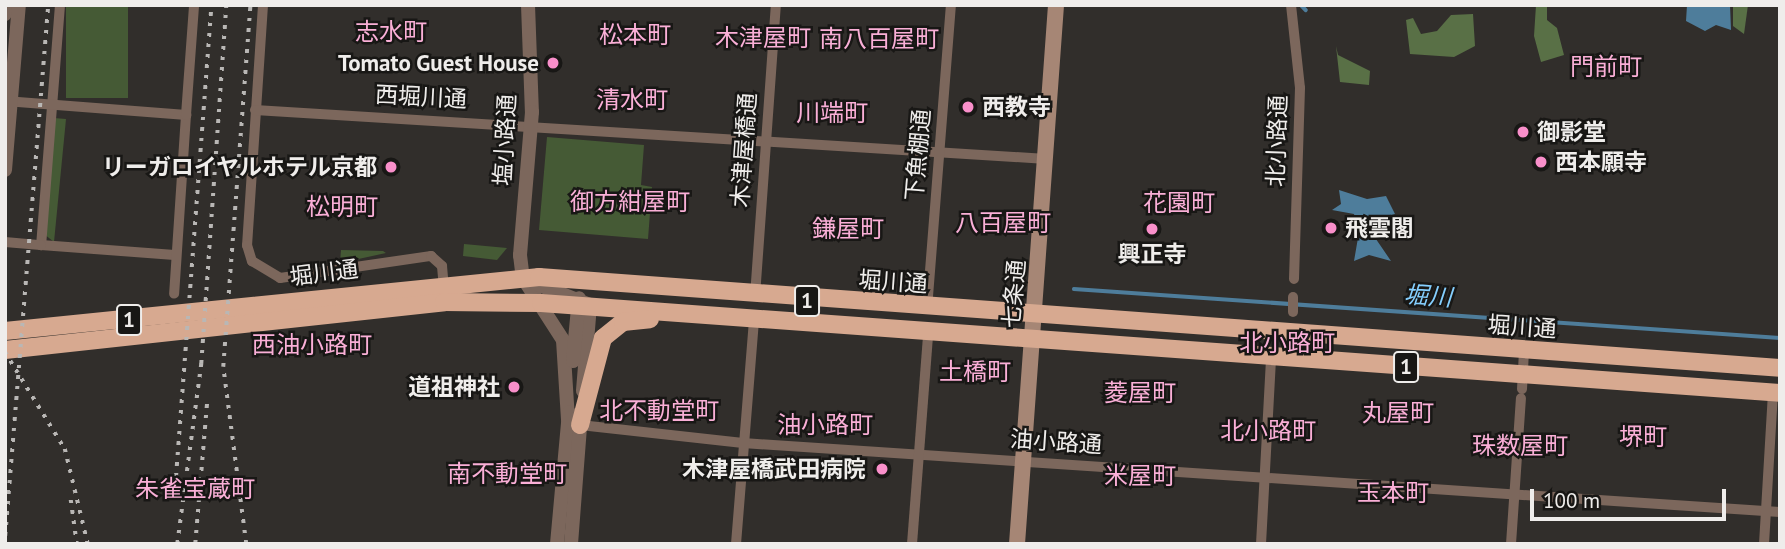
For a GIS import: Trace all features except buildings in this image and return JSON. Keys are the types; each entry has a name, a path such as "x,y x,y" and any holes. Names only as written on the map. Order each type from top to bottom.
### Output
{"highway":[{"name":"堀川通","path":"5,331 443,283 523,278 581,295 654,309 754,320 1271,358 1522,387 1776,393"},
{"name":"堀川通","path":"5,350 444,302 541,303 581,295 755,297 1780,368"},
{"name":"1","path":"574,422 596,352 618,325 638,318 736,326 754,320"}],"main road":[{"name":"七条通","path":"1017,544 1056,5"}],"street":[{"path":"5,14 6,5"},
{"path":"5,170 8,102 19,5"},
{"path":"41,244 60,5"},
{"path":"174,294 194,5"},
{"path":"263,5 247,245 259,270 286,278 428,256 442,266 444,302"},
{"name":"塩小路通","path":"523,278 531,123 528,5"},
{"name":"木津屋橋通","path":"755,297 776,5"},
{"name":"下魚棚通","path":"927,309 951,5"},
{"name":"北小路通","path":"1291,5 1300,88 1294,279"},
{"path":"8,102 186,115"},
{"name":"西堀川通","path":"255,110 531,123 766,142 1046,159"},
{"path":"5,242 175,255"},
{"path":"505,302 523,278 541,303 566,348 574,422 557,544"},
{"path":"571,544 581,295"},
{"path":"1293,297 1293,312"},
{"path":"736,544 754,320"},
{"path":"912,544 928,334"},
{"path":"1511,544 1524,352"},
{"path":"1261,544 1271,358"},
{"path":"1764,544 1776,393"},
{"name":"油小路通","path":"574,422 743,443 1780,512"}],"green space":[{"path":"66,5 128,5 128,98 66,98"},
{"path":"1536,5 1547,5 1547,20 1557,28 1564,55 1541,62 1534,36"},
{"path":"1733,5 1748,5 1744,34 1733,26"},
{"path":"1473,14 1475,46 1454,57 1410,54 1406,20 1413,18 1421,34 1437,31 1451,15"},
{"path":"1336,46 1338,55 1370,71 1369,85 1340,82"},
{"path":"54,118 66,119 54,242 44,234"},
{"path":"547,137 644,145 641,185 652,187 648,239 539,230"},
{"path":"464,244 507,248 497,260 463,256"},
{"path":"341,250 383,251 386,253 340,263"}],"water":[{"path":"1687,5 1730,5 1731,30 1716,25 1705,31 1686,21"},
{"path":"1339,190 1367,199 1386,196 1395,214 1365,223 1391,261 1369,255 1354,261 1359,232 1354,214 1332,210 1341,204"}],"waterway":[{"path":"1301,5 1306,10"},
{"name":"堀川","path":"1074,289 1780,338"}],"railway":[{"path":"5,536 48,5"},
{"path":"175,487 211,5"},
{"path":"177,544 201,364 226,5"},
{"path":"246,544 223,367 250,5"},
{"path":"5,352 65,449 88,544"},
{"path":"195,544 207,401"},
{"path":"71,500 77,544"}],"place":[{"name":"Tomato Guest House","path":"553,63"},
{"name":"西教寺","path":"968,107"},
{"name":"御影堂","path":"1523,132"},
{"name":"西本願寺","path":"1541,162"},
{"name":"リーガロイヤルホテル京都","path":"391,167"},
{"name":"飛雲閣","path":"1331,228"},
{"name":"興正寺","path":"1152,229"},
{"name":"道祖神社","path":"514,387"},
{"name":"木津屋橋武田病院","path":"882,469"}],"district":[{"name":"志水町","path":"391,32"},
{"name":"松本町","path":"635,35"},
{"name":"木津屋町","path":"763,38"},
{"name":"南八百屋町","path":"879,39"},
{"name":"門前町","path":"1606,67"},
{"name":"清水町","path":"632,100"},
{"name":"川端町","path":"832,113"},
{"name":"御方紺屋町","path":"630,202"},
{"name":"花園町","path":"1179,203"},
{"name":"松明町","path":"342,207"},
{"name":"八百屋町","path":"1003,223"},
{"name":"鎌屋町","path":"848,229"},
{"name":"北小路町","path":"1287,343"},
{"name":"西油小路町","path":"312,345"},
{"name":"土橋町","path":"975,372"},
{"name":"菱屋町","path":"1140,393"},
{"name":"北不動堂町","path":"659,411"},
{"name":"丸屋町","path":"1398,413"},
{"name":"油小路町","path":"825,425"},
{"name":"北小路町","path":"1268,431"},
{"name":"堺町","path":"1643,437"},
{"name":"珠数屋町","path":"1520,446"},
{"name":"南不動堂町","path":"507,474"},
{"name":"米屋町","path":"1140,476"},
{"name":"朱雀宝蔵町","path":"195,489"},
{"name":"玉本町","path":"1393,493"}]}
